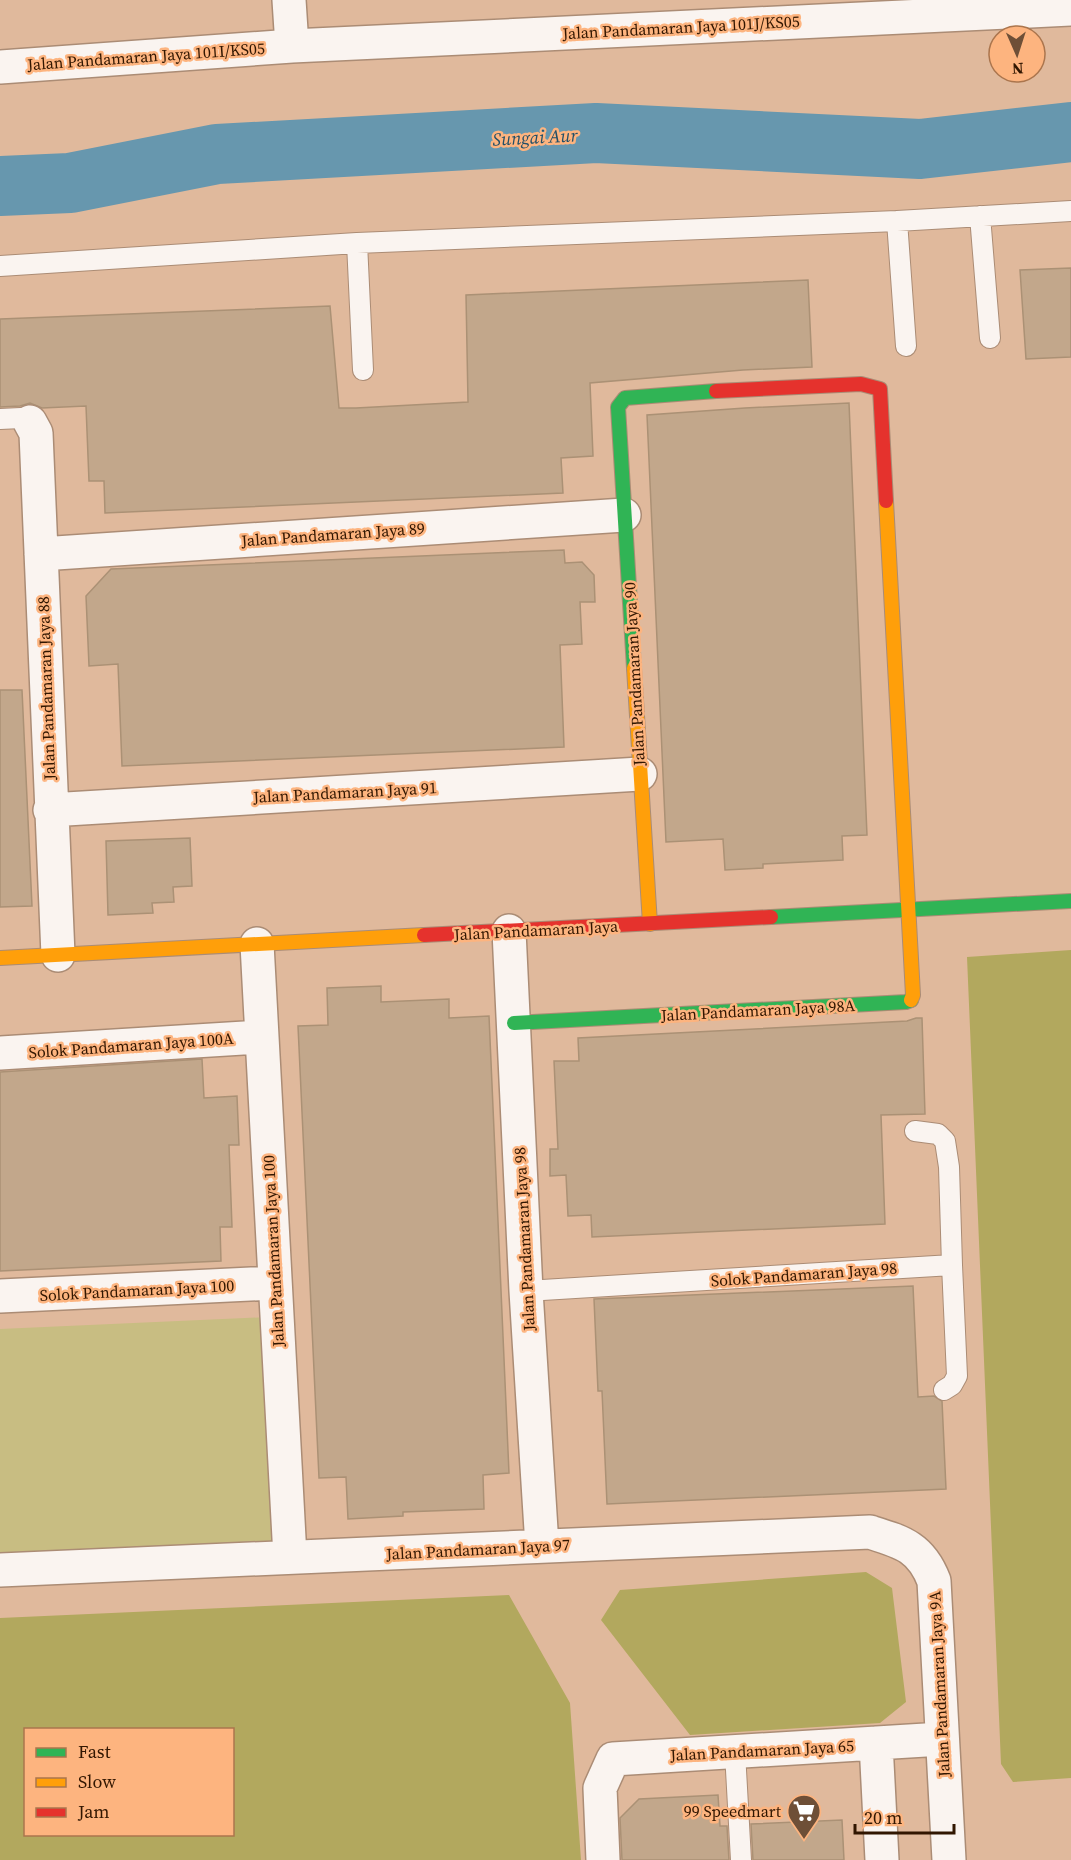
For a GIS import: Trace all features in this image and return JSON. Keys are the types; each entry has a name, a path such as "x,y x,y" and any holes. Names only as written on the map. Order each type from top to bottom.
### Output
{"street":[{"path":"289,0 292,46"},
{"name":"Jalan Pandamaran Jaya 101J/KS05","path":"292,46 1071,9"},
{"name":"Jalan Pandamaran Jaya 101I/KS05","path":"0,66 292,46"},
{"name":"Jalan Pandamaran Jaya 90","path":"650,924 618,408 625,398 744,389 861,384 880,389 908,910"},
{"name":"Jalan Pandamaran Jaya 88","path":"15,420 36,432 50,810 58,955"},
{"name":"Jalan Pandamaran Jaya 89","path":"41,554 624,515"},
{"name":"Jalan Pandamaran Jaya 91","path":"50,810 640,774"},
{"name":"Jalan Pandamaran Jaya","path":"0,958 1071,902"},
{"name":"Jalan Pandamaran Jaya 98A","path":"514,1023 906,1002 911,1000 913,995 908,910"},
{"name":"Jalan Pandamaran Jaya 98","path":"509,931 526,1291 542,1546"},
{"name":"Jalan Pandamaran Jaya 100","path":"256,944 290,1557"},
{"name":"Solok Pandamaran Jaya 100A","path":"0,1053 261,1037"},
{"name":"Solok Pandamaran Jaya 100","path":"0,1296 274,1283"},
{"name":"Jalan Pandamaran Jaya 97","path":"0,1570 870,1532 905,1543 928,1564 934,1581"},
{"name":"Jalan Pandamaran Jaya 9A","path":"934,1581 949,1860"},
{"name":"Jalan Pandamaran Jaya 65","path":"603,1860 600,1788 613,1759 942,1739"},
{"path":"876,1743 882,1860"}],"lane":[{"path":"0,266 357,243 897,221 1071,211"},
{"path":"980,216 990,338"},
{"path":"897,221 906,346"},
{"path":"357,243 363,370"},
{"path":"915,1131 938,1134 945,1141 949,1167 957,1376 952,1385 944,1390"},
{"name":"Solok Pandamaran Jaya 98","path":"526,1291 952,1265"},
{"path":"735,1752 741,1860"}],"shaded area":[{"path":"1071,950 1071,1778 1013,1782 1001,1764 967,957"},
{"path":"268,1317 279,1544 0,1557 0,1329"},
{"path":"866,1572 892,1588 906,1702 880,1723 690,1735 601,1620 620,1590"},
{"path":"509,1595 570,1703 581,1860 0,1860 0,1618"}],"building":[{"path":"1071,268 1071,357 1026,359 1020,270"},
{"path":"808,280 812,367 743,370 590,383 593,456 561,458 563,493 105,513 104,481 89,481 86,406 42,408 30,403 0,407 0,319 330,306 339,408 356,408 468,402 466,295"},
{"path":"849,403 867,835 842,836 843,860 763,864 763,868 725,870 723,839 666,842 647,415"},
{"path":"564,550 565,563 582,562 594,575 595,602 580,602 582,644 560,645 564,747 122,766 118,664 89,666 86,596 111,569"},
{"path":"0,690 22,690 32,906 0,907"},
{"path":"190,838 192,886 173,887 174,902 152,903 153,913 108,915 106,841"},
{"path":"381,986 381,1002 449,999 449,1018 489,1016 509,1473 483,1475 484,1509 403,1512 403,1516 348,1519 346,1477 319,1478 298,1026 328,1025 327,988"},
{"path":"922,1018 925,1114 881,1115 885,1224 592,1237 591,1215 568,1216 566,1175 550,1176 550,1149 558,1149 554,1061 579,1061 578,1038 907,1021"},
{"path":"202,1059 204,1098 237,1096 239,1145 229,1145 232,1227 220,1227 221,1261 0,1271 0,1072"},
{"path":"913,1286 918,1397 934,1396 942,1401 946,1489 607,1504 602,1391 598,1391 594,1299"},
{"path":"718,1795 720,1826 727,1826 729,1860 622,1860 620,1818 639,1799"},
{"path":"842,1820 844,1860 753,1860 751,1824"}],"waterway":[{"name":"Sungai Aur","path":"0,186 70,183 217,154 596,133 920,149 1071,132"}],"traffic: fast":[{"path":"634,668 618,407 625,398 716,391"},
{"path":"771,917 1071,901"},
{"path":"514,1023 911,1000"}],"traffic: slow":[{"path":"886,501 913,995 911,1000"},
{"path":"634,668 650,924"},
{"path":"0,958 424,935"}],"traffic: jam":[{"path":"716,391 861,384 880,389 886,501"},
{"path":"424,935 771,917"}],"place":[{"name":"99 Speedmart","path":"804,1840"}]}
